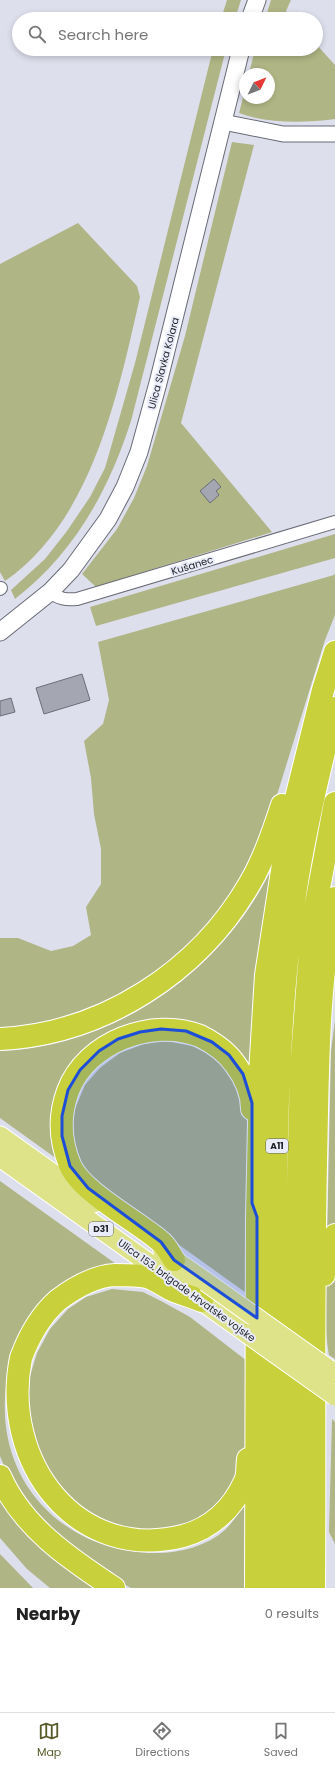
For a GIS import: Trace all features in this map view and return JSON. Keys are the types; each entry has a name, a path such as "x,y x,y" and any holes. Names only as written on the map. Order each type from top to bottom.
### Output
{"highway":[{"path":"256,1588 257,1217 260,1073 266,975 289,826 323,690 335,652"},
{"path":"0,1039 40,1035 96,1019 147,991 196,955 236,907 266,852 295,769 313,700 323,690"},
{"name":"A11","path":"273,1588 275,1221 278,1070 293,907 306,832 335,708"},
{"name":"A11","path":"296,1588 297,1223 301,1070 312,925 335,803"},
{"path":"314,1588 314,1359 318,1070 324,969 335,898"},
{"path":"174,1260 161,1242 88,1188 70,1166 62,1136 62,1116 68,1090 80,1070 99,1051 118,1039 140,1032 161,1029 186,1031 212,1042 229,1055 242,1074 252,1103 252,1204 257,1217"},
{"path":"314,1359 321,1343 324,1262 335,1236"},
{"path":"204,1291 174,1290 147,1277 114,1275 93,1280 72,1289 54,1304 38,1322 26,1344 17,1368 13,1387 13,1409 17,1440 28,1469 43,1491 64,1511 89,1528 117,1538 140,1541 165,1540 192,1534 217,1520 232,1503 246,1480 250,1418 257,1404"},
{"path":"314,1470 320,1480 321,1588"},
{"path":"0,1476 23,1512 50,1544 114,1588"}],"main road":[{"path":"253,12 257,0"},
{"name":"Ulica Slavka Kolara","path":"0,632 50,592 86,550 108,519 139,452 158,383 239,56"},
{"name":"Ulica 153. brigade Hrvatske vojske","path":"0,1136 174,1260 204,1291 335,1396"},
{"name":"Ulica 153. brigade Hrvatske vojske","path":"0,1157 204,1291 335,1374"}],"street":[{"path":"223,122 283,134 335,134"},
{"name":"Kušanec","path":"50,592 56,597 66,600 77,599 335,522"}],"highlighted area":[{"path":"161,1029 186,1031 212,1042 229,1055 243,1074 252,1103 252,1203 257,1217 257,1318 174,1260 161,1242 88,1188 70,1166 62,1136 62,1116 68,1090 80,1070 99,1051 118,1039 140,1032"}],"green space":[{"path":"227,0 241,0 237,12 223,12"},
{"path":"271,0 291,0 286,11 287,12 267,12"},
{"path":"323,52 335,65 335,119 287,122 250,117 239,113 241,104 275,104 275,68 250,68 253,56 323,56"},
{"path":"211,56 224,56 131,421 122,447 100,496 72,541 55,562 15,599 11,590 45,559 67,531 90,497 105,468 135,363"},
{"path":"232,142 254,145 181,423 272,532 96,587 82,574 117,529 134,498 147,466 185,336"},
{"path":"78,223 137,286 140,297 111,414 97,453 80,490 60,525 35,556 5,581 0,572 0,264"},
{"path":"335,534 335,558 96,626 90,607"},
{"path":"335,573 335,615 325,640 255,866 202,941 121,1002 0,1036 0,938 18,938 51,951 73,946 91,935 86,907 101,884 101,849 94,814 91,778 84,741 103,724 109,700 98,642 334,575"},
{"path":"269,874 274,877 254,1080 195,1029 90,1053 57,1159 0,1118 0,1051 42,1046 83,1036 122,1019 158,998 192,972 222,943 248,910"},
{"path":"335,1021 335,1225 327,1239 331,1051"},
{"path":"166,1041 192,1046 215,1057 230,1073 242,1096 248,1126 249,1295 118,1201 84,1170 74,1151 72,1116 85,1085 100,1068 120,1053 144,1044"},
{"path":"0,1181 123,1269 98,1274 85,1279 22,1344 16,1351 11,1361 5,1393 6,1430 14,1460 27,1486 46,1509 68,1527 95,1541 124,1550 156,1553 184,1550 211,1540 226,1529 249,1497 248,1588 131,1588 109,1576 45,1526 10,1480 0,1456"},
{"path":"335,1250 335,1359 329,1355 325,1302 328,1274"},
{"path":"112,1289 143,1292 161,1301 190,1317 247,1361 245,1449 242,1470 210,1520 136,1534 83,1515 32,1450 27,1386 37,1353 50,1329 68,1309 86,1297"},
{"path":"332,1419 335,1422 335,1544 329,1532"},
{"path":"0,1490 100,1588 50,1588 27,1569 0,1538"},
{"path":"0,1554 33,1588 0,1588"}],"building":[{"path":"214,479 221,487 216,491 219,495 210,503 200,491"},
{"path":"82,674 90,700 44,714 36,688"},
{"path":"11,698 15,712 0,716 0,701"}]}
